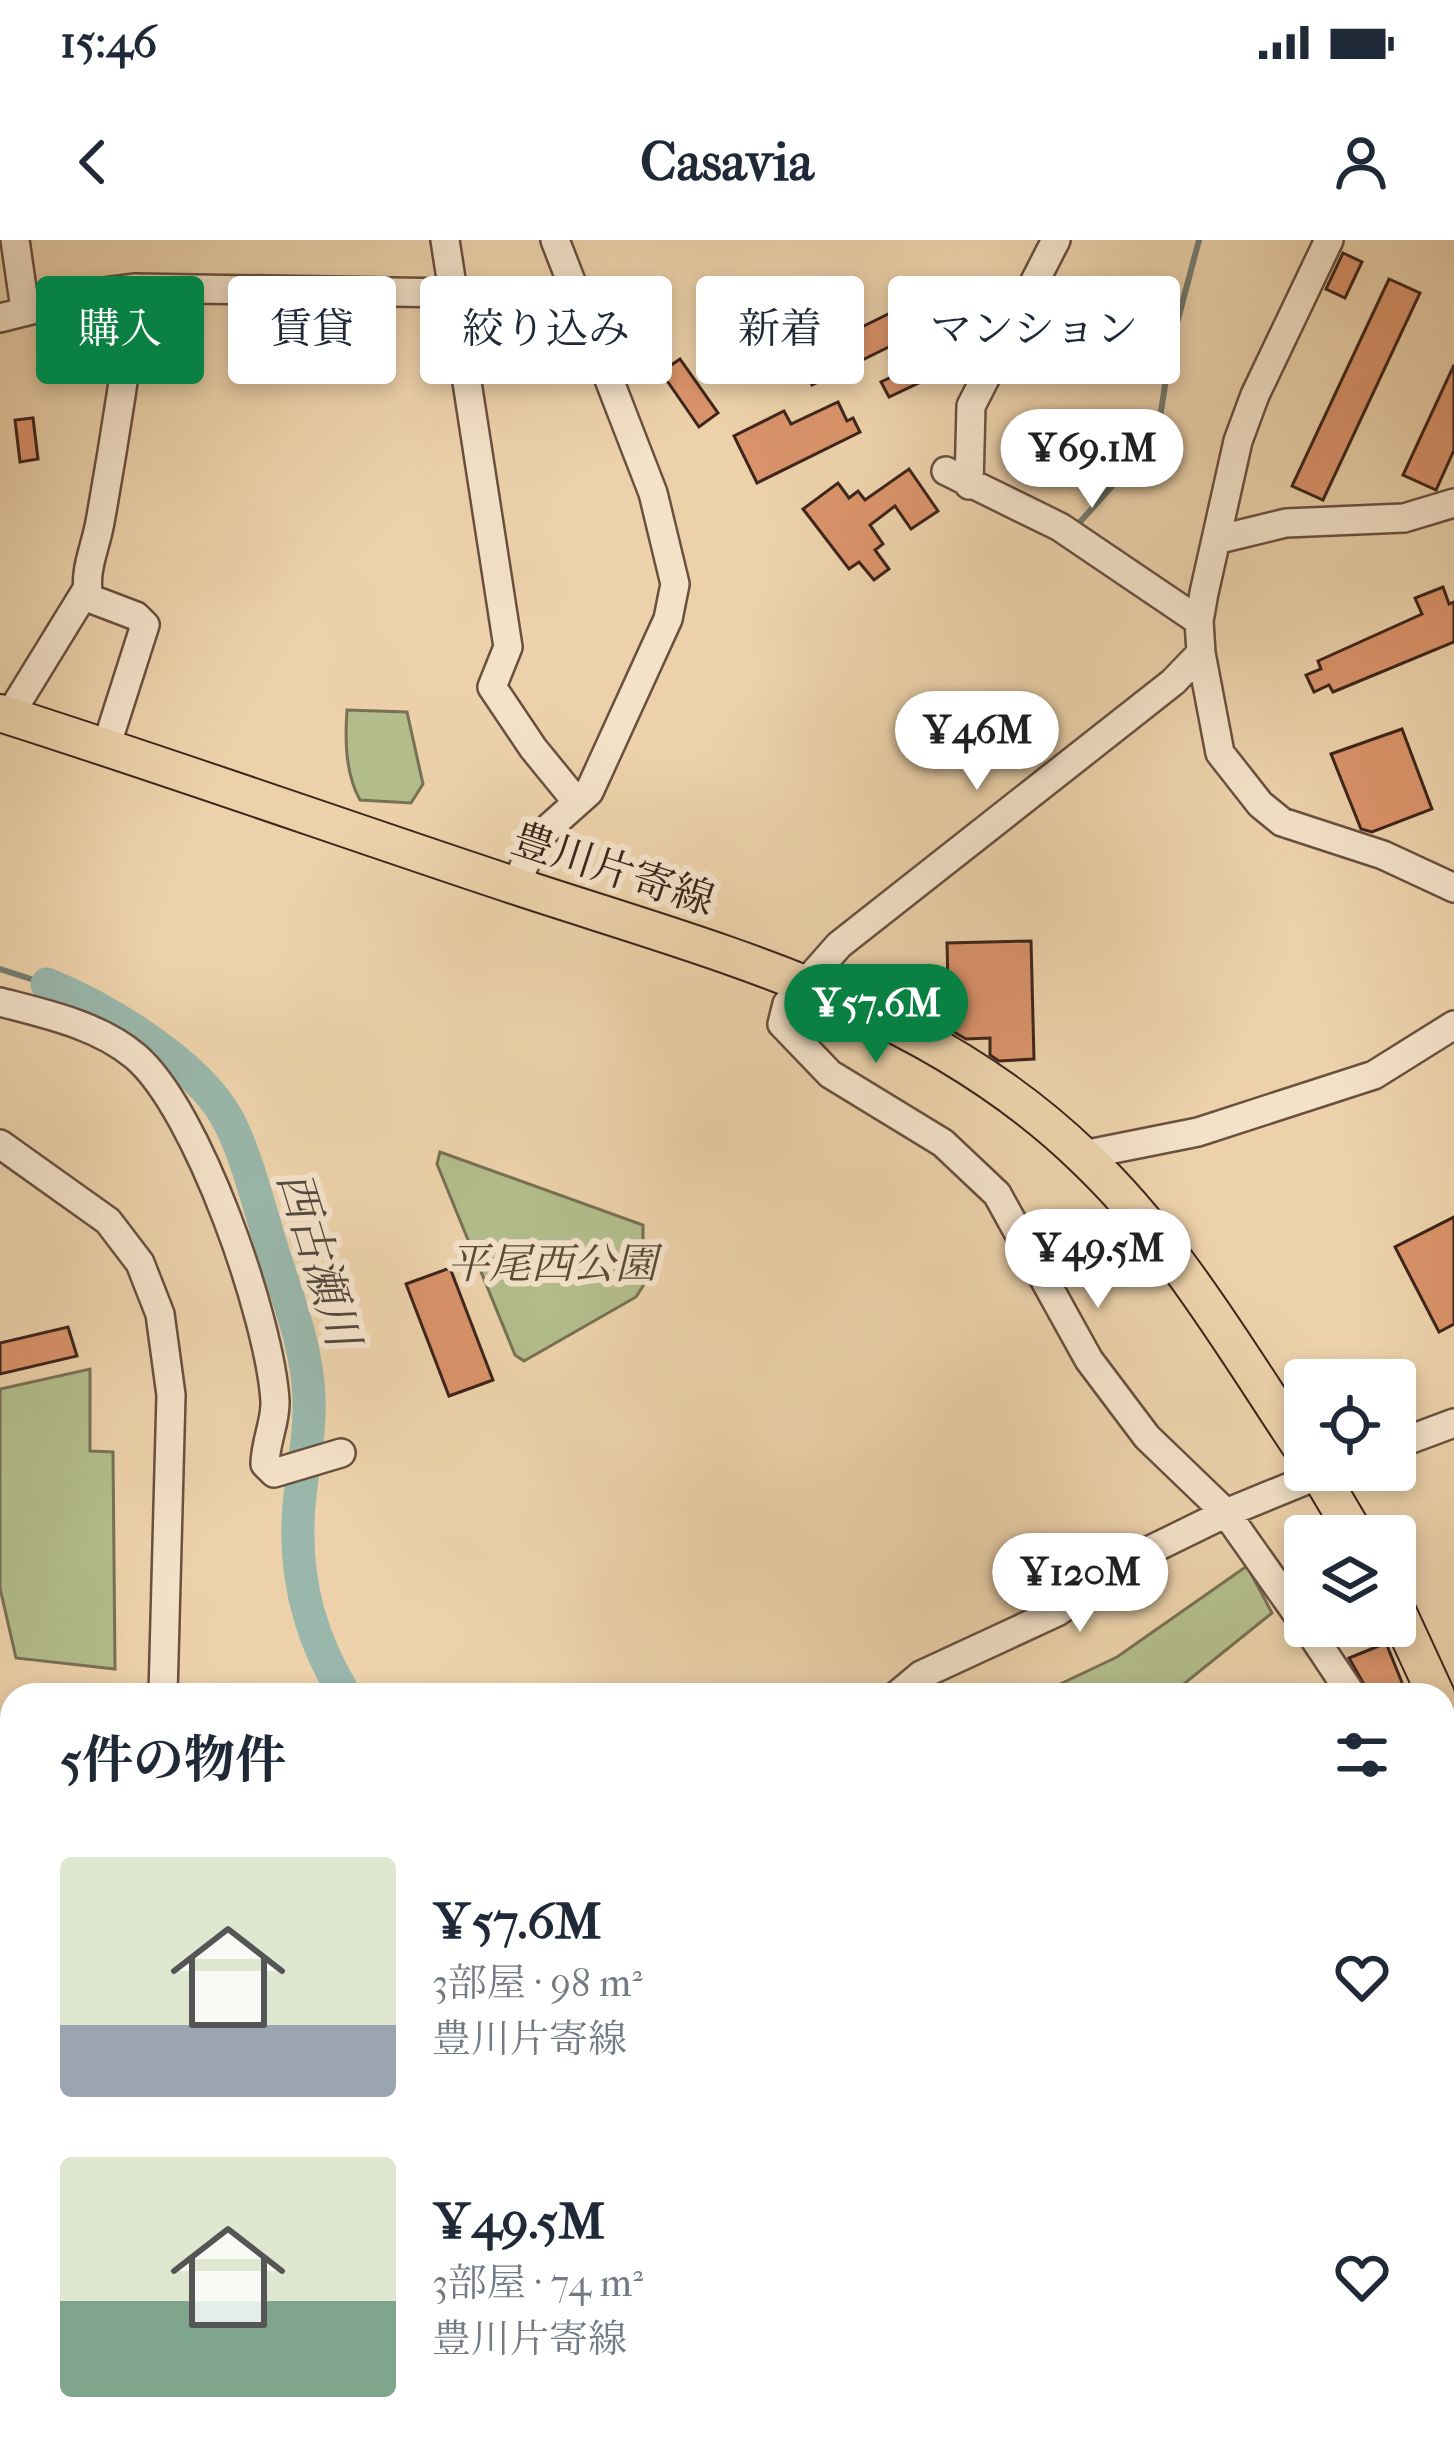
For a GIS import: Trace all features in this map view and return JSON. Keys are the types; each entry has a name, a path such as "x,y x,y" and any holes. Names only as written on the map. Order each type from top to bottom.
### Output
{"main road":[{"name":"豊川片寄線","path":"4,715 805,981 913,1032 981,1074 1083,1155 1162,1238 1284,1417"},
{"path":"1414,1647 1430,1683"}],"street":[{"path":"13,313 15,240"},
{"path":"445,240 451,276"},
{"path":"516,886 534,841 589,792 668,619 675,584 653,494 555,240"},
{"path":"1056,240 971,406 957,478 1060,527 1199,621"},
{"path":"1329,240 1238,441 1216,540 1199,621 1220,753 1260,804 1282,822 1382,855 1454,888"},
{"path":"204,288 420,292"},
{"path":"4,715 87,589 124,384"},
{"path":"468,384 508,647 492,687 532,748 578,802"},
{"path":"1216,540 1286,523 1404,518 1454,502"},
{"path":"87,589 94,600 136,616 145,625 106,747"},
{"path":"1201,653 1173,682 839,944 787,1004 782,1024 830,1074 943,1143 998,1194 1089,1360 1147,1437 1226,1513 1284,1595"},
{"path":"0,1002 63,1018 138,1058 190,1134 230,1227 254,1299 275,1404 265,1464 274,1472 341,1453"},
{"path":"1083,1155 1198,1132 1374,1075 1454,1025"},
{"path":"0,1144 108,1221 140,1263 160,1314 171,1394 163,1683"},
{"path":"1416,1437 1454,1423"},
{"path":"911,1683 1057,1612 1140,1555 1284,1484"},
{"path":"1320,1647 1344,1683"}],"green space":[{"path":"347,710 407,712 423,784 411,803 360,800 349,767"},
{"name":"平尾西公園","path":"440,1152 643,1225 643,1286 636,1297 524,1361 515,1355 437,1164"},
{"path":"90,1369 90,1451 113,1452 115,1669 16,1658 0,1588 0,1389"},
{"path":"1247,1566 1272,1613 1185,1683 1062,1683 1117,1657"}],"building":[{"path":"1343,253 1362,262 1345,298 1326,289"},
{"path":"1389,279 1420,293 1323,500 1292,486"},
{"path":"888,314 888,347 864,359 864,326"},
{"path":"680,359 718,413 699,427 669,384 672,364"},
{"path":"1454,365 1454,450 1436,490 1403,475"},
{"path":"888,379 888,384 916,384 889,397 881,382"},
{"path":"838,402 847,421 853,418 860,432 757,483 734,436 784,411 791,424"},
{"path":"33,418 38,459 20,462 15,420"},
{"path":"909,469 938,511 911,529 895,506 870,525 883,544 875,550 889,569 874,580 859,562 849,569 803,509 838,483 849,498 858,491 865,500"},
{"path":"1443,587 1449,604 1454,602 1454,642 1333,692 1329,685 1314,692 1306,675 1321,669 1318,661 1422,614 1415,598"},
{"path":"1402,729 1432,809 1372,832 1361,829 1331,754"},
{"path":"1031,941 1034,1059 999,1061 990,1055 990,1038 966,1039 949,1029 947,943"},
{"path":"1454,1217 1454,1324 1439,1332 1395,1247"},
{"path":"450,1268 493,1380 449,1396 406,1284"},
{"path":"68,1327 77,1356 0,1374 0,1343"},
{"path":"1388,1647 1402,1683 1363,1683 1349,1658"}],"waterway":[{"path":"1080,522 1157,436 1172,342 1199,240"},
{"name":"西古瀬川","path":"0,969 47,984"},
{"name":"西古瀬川","path":"47,984 121,1022 172,1057 213,1097 234,1133 305,1360 309,1412 299,1507 300,1569 315,1633 339,1683"}]}
